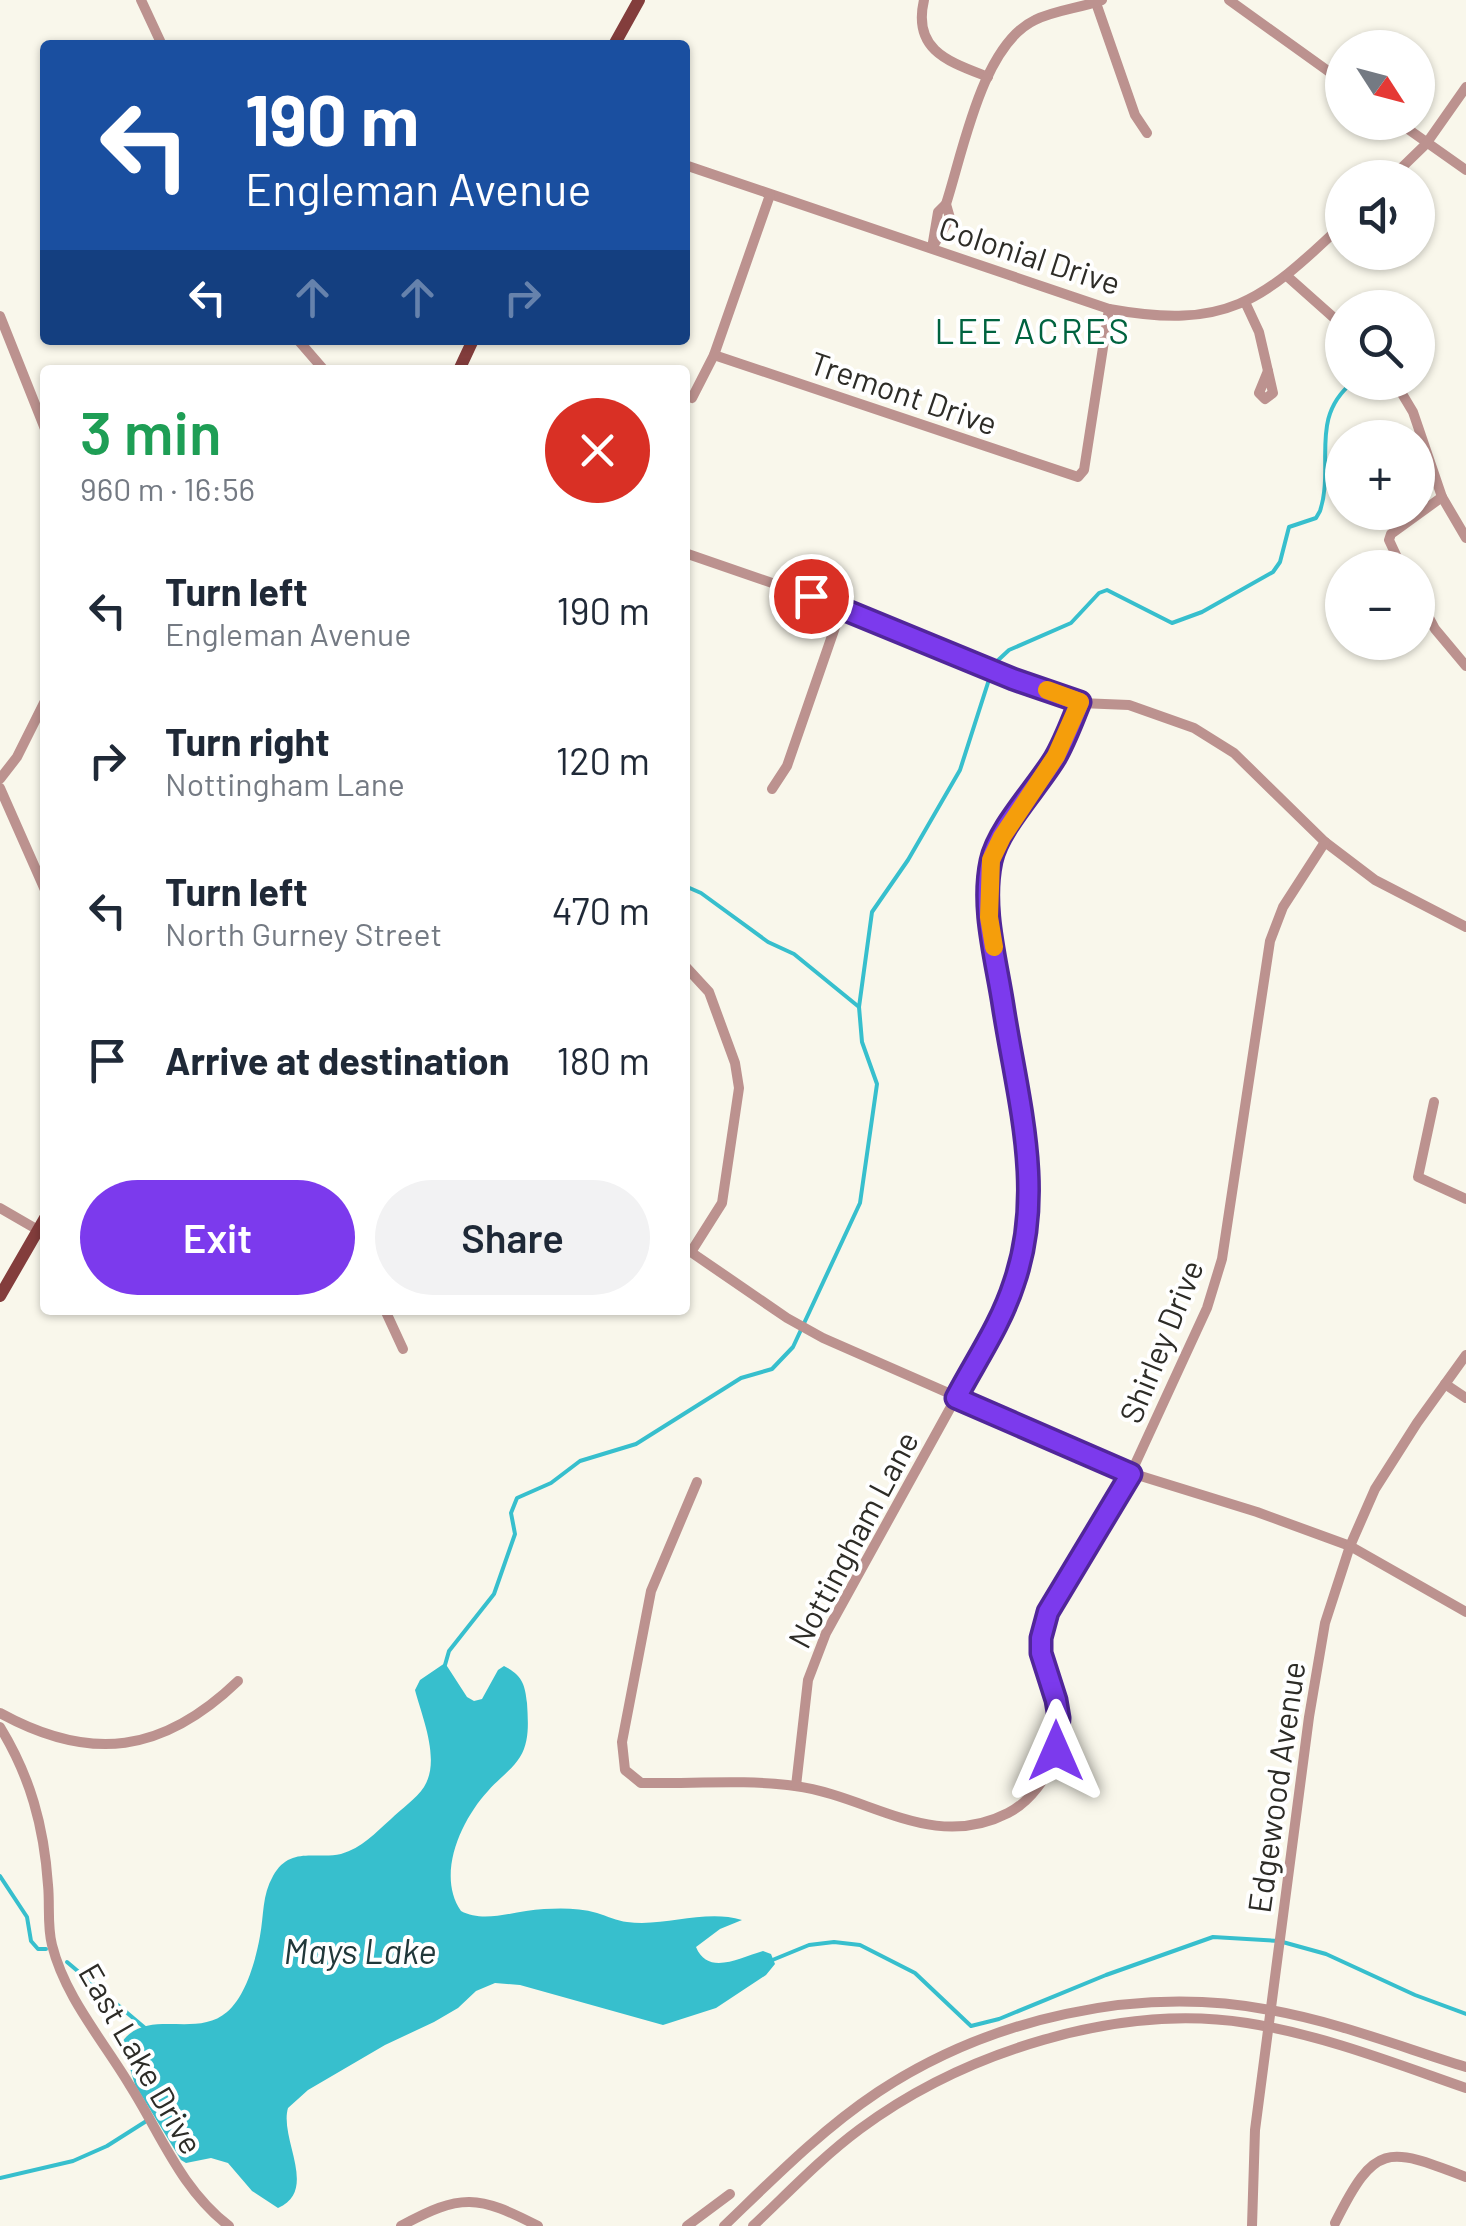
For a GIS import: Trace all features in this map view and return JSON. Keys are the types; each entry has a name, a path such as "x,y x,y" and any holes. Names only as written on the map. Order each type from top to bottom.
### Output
{"main road":[{"path":"617,40 639,0"},
{"path":"0,1296 40,1227"}],"street":[{"path":"141,0 160,40"},
{"path":"924,0 922,11 930,46 941,58 988,77"},
{"path":"1230,0 1325,69"},
{"path":"932,248 938,212 946,204 988,77 1002,50 1035,20 1097,1 1136,115 1147,133"},
{"path":"1410,160 1426,144 1466,86"},
{"path":"1421,140 1466,170"},
{"name":"Colonial Drive","path":"690,167 1109,309 1177,316 1206,314 1245,302 1288,276 1325,240"},
{"path":"690,394 714,355 770,195"},
{"path":"1288,276 1325,310"},
{"path":"1245,302 1259,332 1268,371"},
{"name":"Tremont Drive","path":"714,355 1078,477 1084,470 1109,309"},
{"path":"0,316 40,416"},
{"path":"302,345 320,365"},
{"path":"1405,400 1420,425 1442,497 1466,538"},
{"path":"1394,550 1390,534 1442,497"},
{"path":"690,555 842,607 1013,679 1080,702 1129,705 1204,734 1250,767 1325,842 1375,880 1466,926"},
{"path":"772,789 787,766 842,607"},
{"path":"1435,628 1466,666"},
{"name":"Nottingham Lane","path":"796,1786 808,1680 821,1644 1015,1282 1029,1205 1029,1164 989,917 991,860 1056,756 1080,702"},
{"path":"0,779 17,756 40,711"},
{"path":"0,788 40,879"},
{"name":"Shirley Drive","path":"697,1482 651,1590 622,1742 625,1770 641,1782 796,1786 940,1828 976,1827 1027,1799 1048,1772 1056,1751 1056,1700 1041,1653 1048,1612 1131,1474 1215,1285 1270,941 1283,906 1325,842"},
{"path":"690,971 709,992 735,1064 739,1088 722,1203 690,1247"},
{"path":"1434,1102 1418,1177 1466,1200"},
{"path":"0,1208 40,1223"},
{"path":"690,1251 811,1332 1131,1474 1257,1512 1350,1546 1466,1612"},
{"path":"386,1315 403,1349"},
{"name":"Edgewood Avenue","path":"1252,2226 1256,2130 1318,1654 1350,1546 1385,1473 1466,1355"},
{"path":"1445,1384 1466,1398"},
{"path":"0,1713 50,1737 112,1745 167,1732 204,1713 238,1681"},
{"name":"East Lake Drive","path":"0,1726 26,1774 36,1806 46,1867 51,1943 76,2002 183,2180 228,2226"},
{"path":"724,2226 818,2137 912,2072 982,2039 1064,2014 1146,2003 1190,2002 1270,2010 1329,2024 1466,2068"},
{"path":"753,2226 838,2146 928,2086 1011,2050 1138,2021 1196,2019 1268,2027 1346,2046 1466,2088"},
{"path":"1334,2223 1365,2170 1392,2155 1419,2159 1466,2177"},
{"path":"687,2226 730,2194"},
{"path":"401,2226 437,2206 474,2201 494,2204 538,2226"}],"water":[{"name":"Mays Lake","path":"445,1663 467,1697 474,1701 482,1699 504,1666 522,1681 527,1703 528,1731 523,1751 478,1803 455,1848 451,1881 461,1911 490,1916 571,1909 642,1923 728,1917 742,1920 720,1929 696,1947 701,1956 716,1963 763,1951 771,1954 775,1964 766,1975 716,2008 663,2025 520,1985 495,1983 476,1991 458,2008 308,2090 288,2108 296,2189 290,2200 278,2208 252,2191 228,2163 211,2158 186,2163 181,2160 135,2085 122,2042 145,2026 201,2023 227,2012 240,1997 249,1977 267,1890 280,1866 296,1857 341,1854 355,1848 421,1791 431,1764 415,1690 420,1680"}],"waterway":[{"path":"445,1665 449,1651 494,1594 515,1534 511,1513 517,1498 551,1483 580,1461 636,1444 741,1378 772,1369 793,1347 860,1203 877,1084 862,1042 859,1007 872,912 908,860 960,770 994,664 1009,650 1071,623 1099,593 1107,590 1172,623 1202,612 1273,572 1280,562 1289,527 1316,518 1320,511 1327,427 1337,400"},
{"path":"690,888 768,942 794,954 859,1007"},
{"path":"0,1876 27,1917 31,1941 38,1949 46,1949"},
{"path":"770,1961 809,1945 860,1945 915,1973 971,2026 999,2019 1213,1937 1279,1941 1326,1954 1466,2014"},
{"path":"67,1962 145,2028"},
{"path":"0,2178 73,2161 107,2146 148,2120"}],"slow traffic":[{"path":"994,947 989,917 991,860 1056,756 1080,702 1047,690"}],"district":[{"name":"LEE ACRES","path":"1033,330"}],"route":[{"path":"811,596 1013,679 1080,702 1056,756 991,860 989,917 1029,1164 1029,1205 1015,1282 956,1398 1131,1474 1048,1612 1041,1653 1059,1718 1056,1751"}]}
